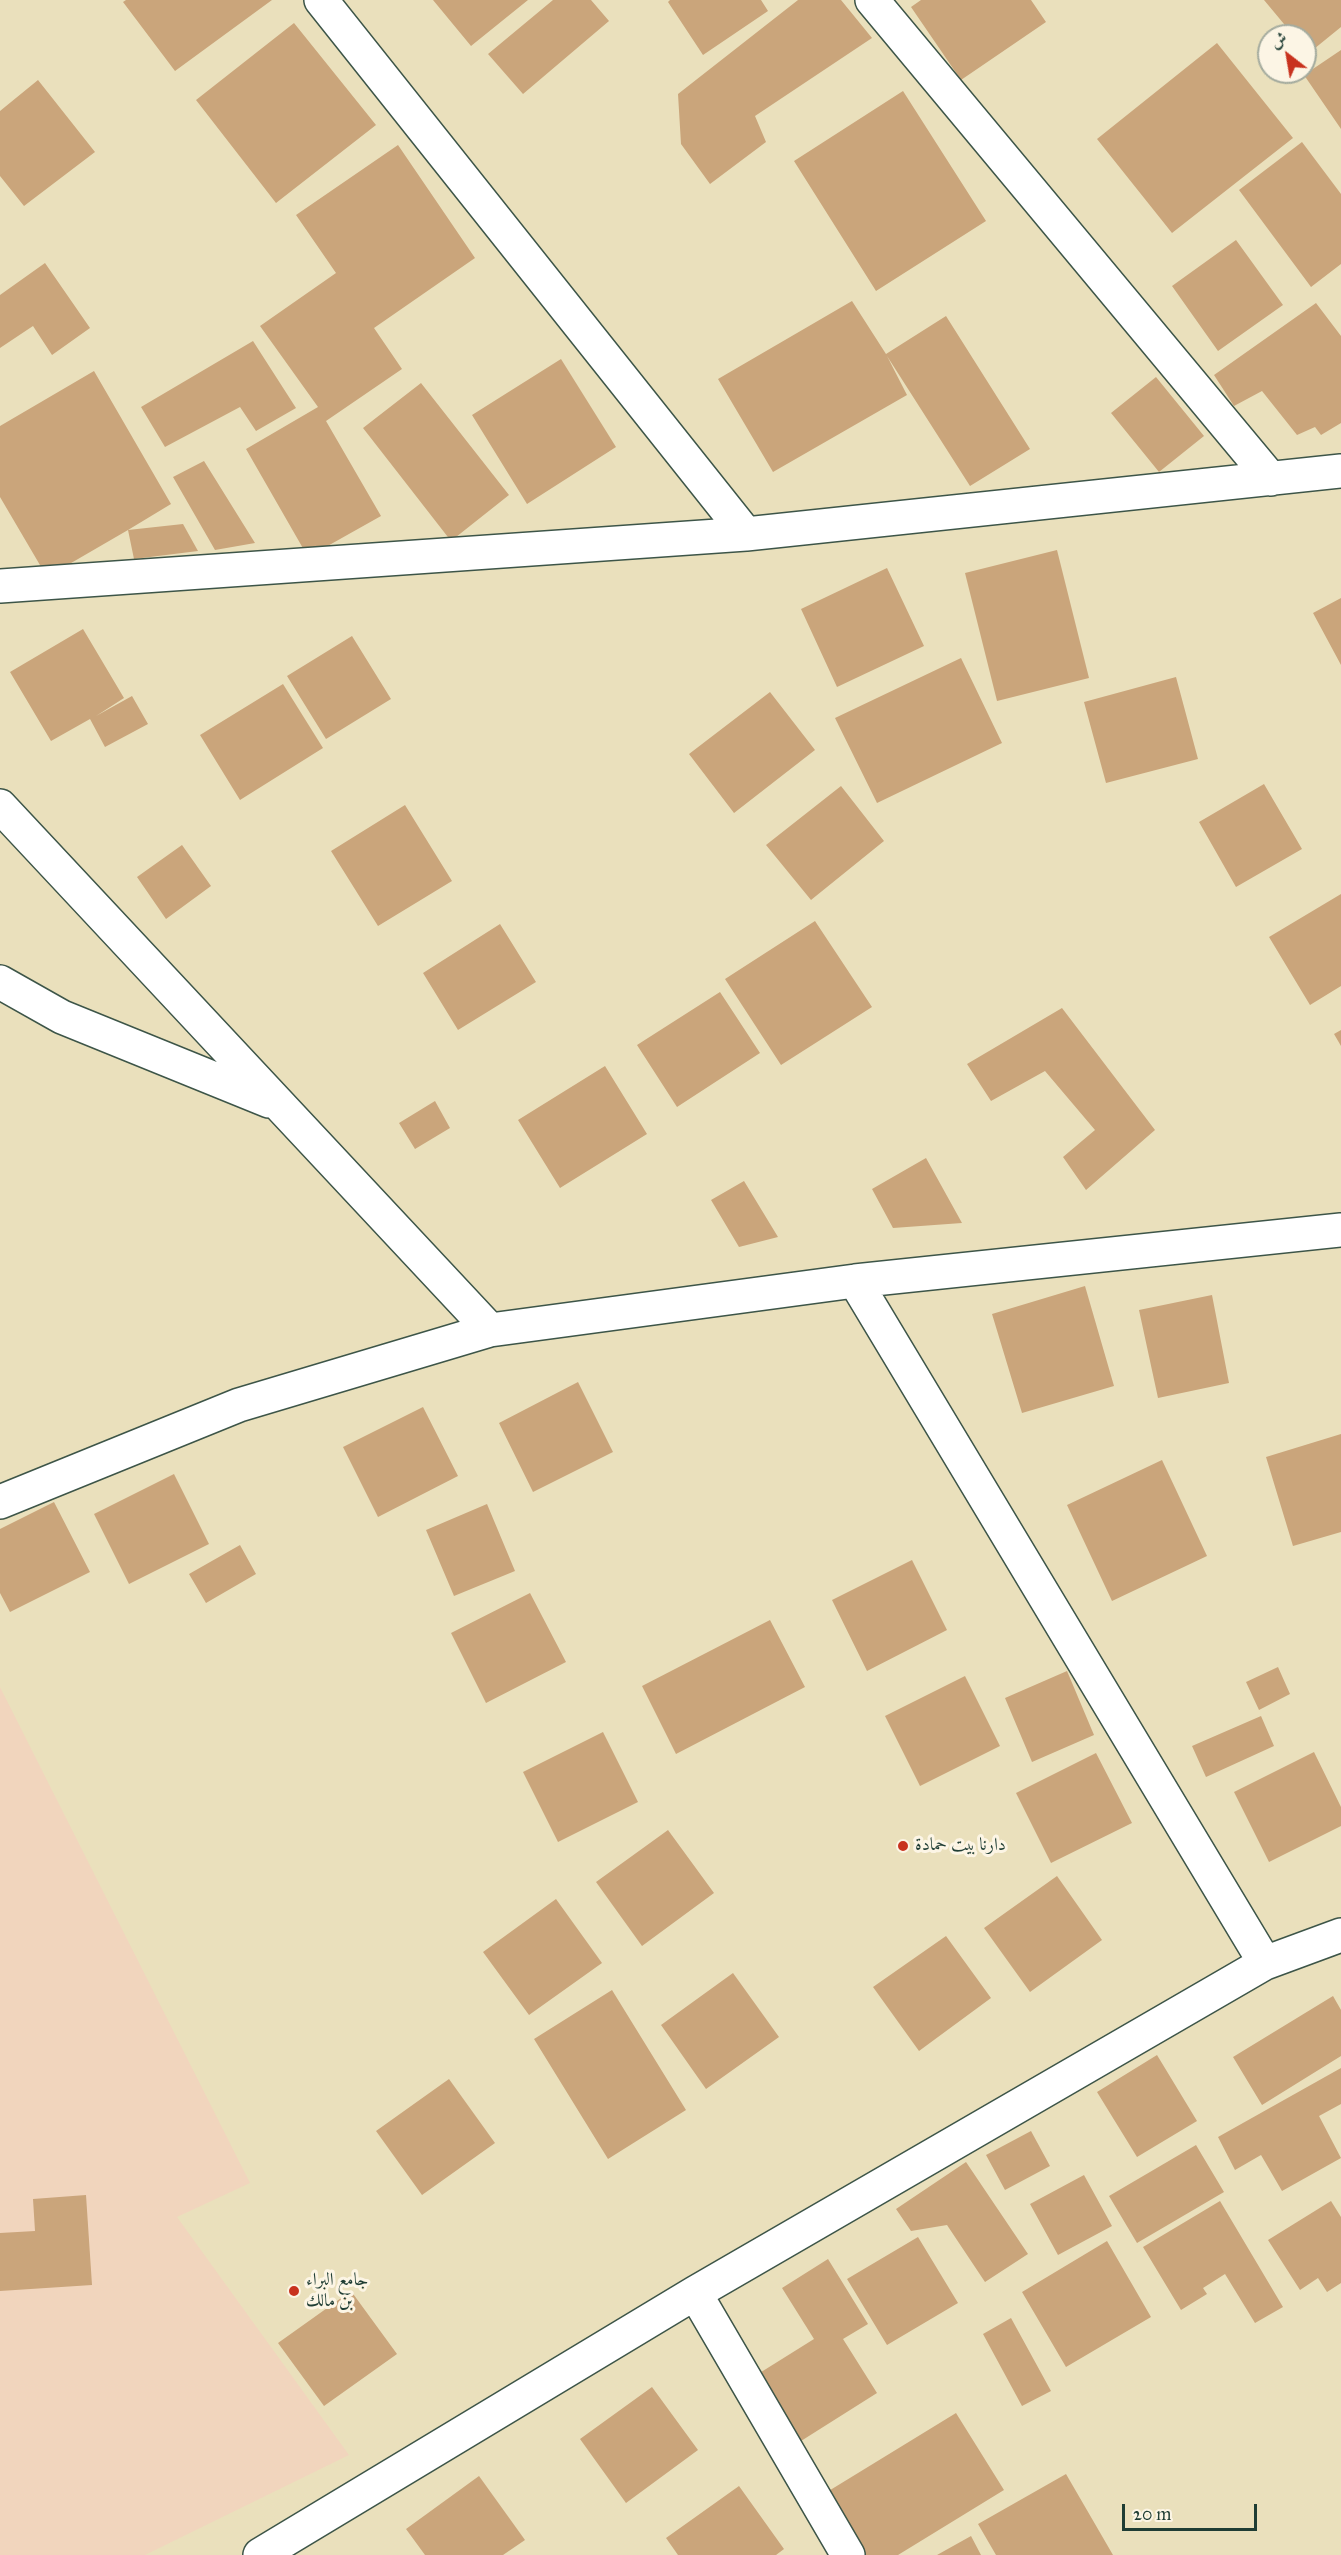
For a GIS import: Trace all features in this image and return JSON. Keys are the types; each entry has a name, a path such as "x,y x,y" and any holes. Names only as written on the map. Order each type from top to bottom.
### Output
{"street":[{"path":"321,0 746,534"},
{"path":"872,0 1271,479"},
{"path":"0,586 746,534 1341,471"},
{"path":"0,806 490,1330"},
{"path":"0,982 62,1017 280,1105"},
{"path":"0,1502 239,1405 490,1330 855,1281 1341,1230"},
{"path":"855,1281 1265,1963"},
{"path":"260,2555 695,2293 1265,1963 1341,1935"},
{"path":"695,2293 848,2555"}],"shaded area":[{"path":"0,1687 250,2183 177,2217 349,2455 145,2555 0,2555"}],"building":[{"path":"126,0 272,0 175,71 123,2"},
{"path":"433,0 528,0 471,46"},
{"path":"553,0 591,0 609,21 523,94 488,54"},
{"path":"670,0 761,0 768,11 703,55 668,2"},
{"path":"798,0 841,0 872,38 755,116 766,142 710,184 681,144 678,94"},
{"path":"921,0 1031,0 1046,22 961,80 911,7"},
{"path":"1264,0 1341,0 1341,27 1317,46 1317,24 1284,24"},
{"path":"294,23 376,125 276,203 196,100"},
{"path":"1217,43 1293,138 1172,233 1097,139"},
{"path":"1341,50 1341,129 1310,84 1317,84 1317,66"},
{"path":"38,80 95,152 24,206 0,176 0,111"},
{"path":"903,91 986,221 876,291 794,161"},
{"path":"1302,142 1341,194 1341,264 1311,287 1239,190"},
{"path":"398,145 475,258 374,328 402,369 326,421 381,516 308,557 246,449 318,407 260,326 336,273 296,215"},
{"path":"1236,240 1283,305 1218,351 1172,286"},
{"path":"45,263 90,328 52,355 33,326 0,348 0,295"},
{"path":"852,301 886,354 946,316 1030,449 970,486 887,356 907,395 773,472 718,379"},
{"path":"1316,303 1341,336 1341,423 1321,435 1315,427 1297,435 1262,391 1234,406 1214,375"},
{"path":"253,341 296,408 256,431 240,407 165,447 141,407"},
{"path":"561,359 616,447 527,504 472,415"},
{"path":"94,371 171,504 47,577 0,497 0,426"},
{"path":"1156,377 1204,436 1159,472 1111,413"},
{"path":"421,383 509,495 451,541 363,428"},
{"path":"204,461 255,543 215,550 173,477"},
{"path":"183,524 198,551 134,559 128,530"},
{"path":"1057,550 1089,678 997,701 965,573"},
{"path":"887,568 924,646 837,687 801,609"},
{"path":"1341,598 1341,665 1313,613"},
{"path":"83,629 124,698 96,716 132,696 148,724 105,747 90,719 51,741 10,672"},
{"path":"352,636 391,699 326,739 287,676"},
{"path":"961,658 1002,743 877,803 835,718"},
{"path":"1176,677 1198,759 1106,783 1084,702"},
{"path":"283,684 323,748 240,800 200,735"},
{"path":"770,692 815,750 734,813 689,754"},
{"path":"1264,784 1302,849 1236,887 1199,822"},
{"path":"841,786 884,841 811,900 766,845"},
{"path":"405,805 452,881 378,926 331,851"},
{"path":"182,845 211,886 166,919 137,877"},
{"path":"1341,894 1341,986 1310,1005 1269,937"},
{"path":"815,921 872,1007 781,1065 725,979"},
{"path":"500,924 536,982 458,1030 423,973"},
{"path":"720,992 760,1053 677,1107 637,1045"},
{"path":"1062,1008 1155,1130 1086,1190 1063,1157 1095,1130 1045,1071 991,1101 967,1064"},
{"path":"1341,1030 1341,1046 1334,1034"},
{"path":"605,1066 647,1134 560,1188 518,1120"},
{"path":"435,1101 450,1128 415,1149 399,1123"},
{"path":"926,1158 962,1223 893,1228 872,1189"},
{"path":"744,1181 778,1237 739,1247 711,1200"},
{"path":"1085,1286 1114,1386 1022,1413 992,1314"},
{"path":"1212,1295 1229,1383 1158,1398 1139,1310"},
{"path":"578,1382 613,1452 533,1492 499,1423"},
{"path":"423,1407 458,1476 378,1517 343,1447"},
{"path":"1341,1434 1341,1532 1293,1546 1266,1457"},
{"path":"1162,1460 1207,1556 1112,1601 1067,1505"},
{"path":"174,1474 209,1544 129,1584 94,1514"},
{"path":"54,1502 90,1572 10,1612 0,1593 0,1529"},
{"path":"487,1504 515,1571 454,1596 426,1530"},
{"path":"240,1545 256,1574 206,1603 189,1574"},
{"path":"912,1560 947,1630 867,1671 832,1600"},
{"path":"530,1593 566,1662 486,1703 451,1633"},
{"path":"770,1620 805,1687 676,1754 642,1686"},
{"path":"1278,1667 1290,1694 1259,1710 1246,1682"},
{"path":"1067,1671 1094,1735 1032,1762 1005,1698"},
{"path":"965,1676 1000,1746 920,1786 885,1716"},
{"path":"1261,1716 1274,1746 1206,1777 1192,1746"},
{"path":"603,1732 638,1802 558,1842 523,1772"},
{"path":"1314,1752 1341,1807 1341,1826 1269,1862 1234,1792"},
{"path":"1096,1753 1132,1823 1051,1863 1016,1793"},
{"path":"668,1830 714,1893 642,1946 596,1882"},
{"path":"1057,1876 1102,1940 1030,1992 984,1928"},
{"path":"556,1899 602,1963 529,2015 483,1952"},
{"path":"946,1936 991,1998 919,2051 873,1987"},
{"path":"733,1973 779,2037 706,2089 661,2025"},
{"path":"612,1990 686,2110 608,2159 534,2039"},
{"path":"1333,1996 1341,2010 1341,2056 1262,2105 1233,2057"},
{"path":"1157,2055 1197,2121 1137,2157 1097,2092"},
{"path":"1341,2068 1341,2104 1319,2116 1341,2158 1282,2191 1261,2155 1235,2170 1218,2137"},
{"path":"449,2079 495,2143 422,2195 376,2131"},
{"path":"1031,2131 1050,2166 1005,2190 986,2155"},
{"path":"1196,2145 1224,2192 1137,2243 1109,2196"},
{"path":"966,2162 1028,2254 985,2282 947,2225 911,2231 896,2209"},
{"path":"1084,2175 1112,2226 1058,2255 1030,2204"},
{"path":"86,2195 92,2285 0,2291 0,2233 35,2231 33,2199"},
{"path":"1220,2201 1283,2307 1255,2323 1225,2274 1203,2288 1207,2294 1181,2310 1143,2247"},
{"path":"1331,2201 1341,2217 1341,2283 1327,2292 1318,2278 1300,2290 1268,2240"},
{"path":"918,2237 958,2303 887,2345 847,2279"},
{"path":"1107,2241 1151,2317 1066,2367 1022,2292"},
{"path":"828,2259 868,2324 843,2339 877,2393 801,2441 758,2374 814,2339 782,2288"},
{"path":"351,2291 397,2354 324,2406 278,2343"},
{"path":"1011,2318 1051,2391 1022,2406 983,2334"},
{"path":"652,2387 698,2450 626,2503 580,2439"},
{"path":"956,2413 1004,2490 898,2555 865,2555 827,2492"},
{"path":"1066,2474 1113,2555 996,2555 978,2524"},
{"path":"479,2476 525,2540 503,2555 425,2555 406,2529"},
{"path":"739,2486 784,2549 776,2555 678,2555 666,2538"},
{"path":"971,2536 981,2555 937,2555"}],"place":[{"name":"دارنا بيت حمادة","path":"903,1846"},
{"name":"جامع البراء بن مالك","path":"294,2291"}]}
